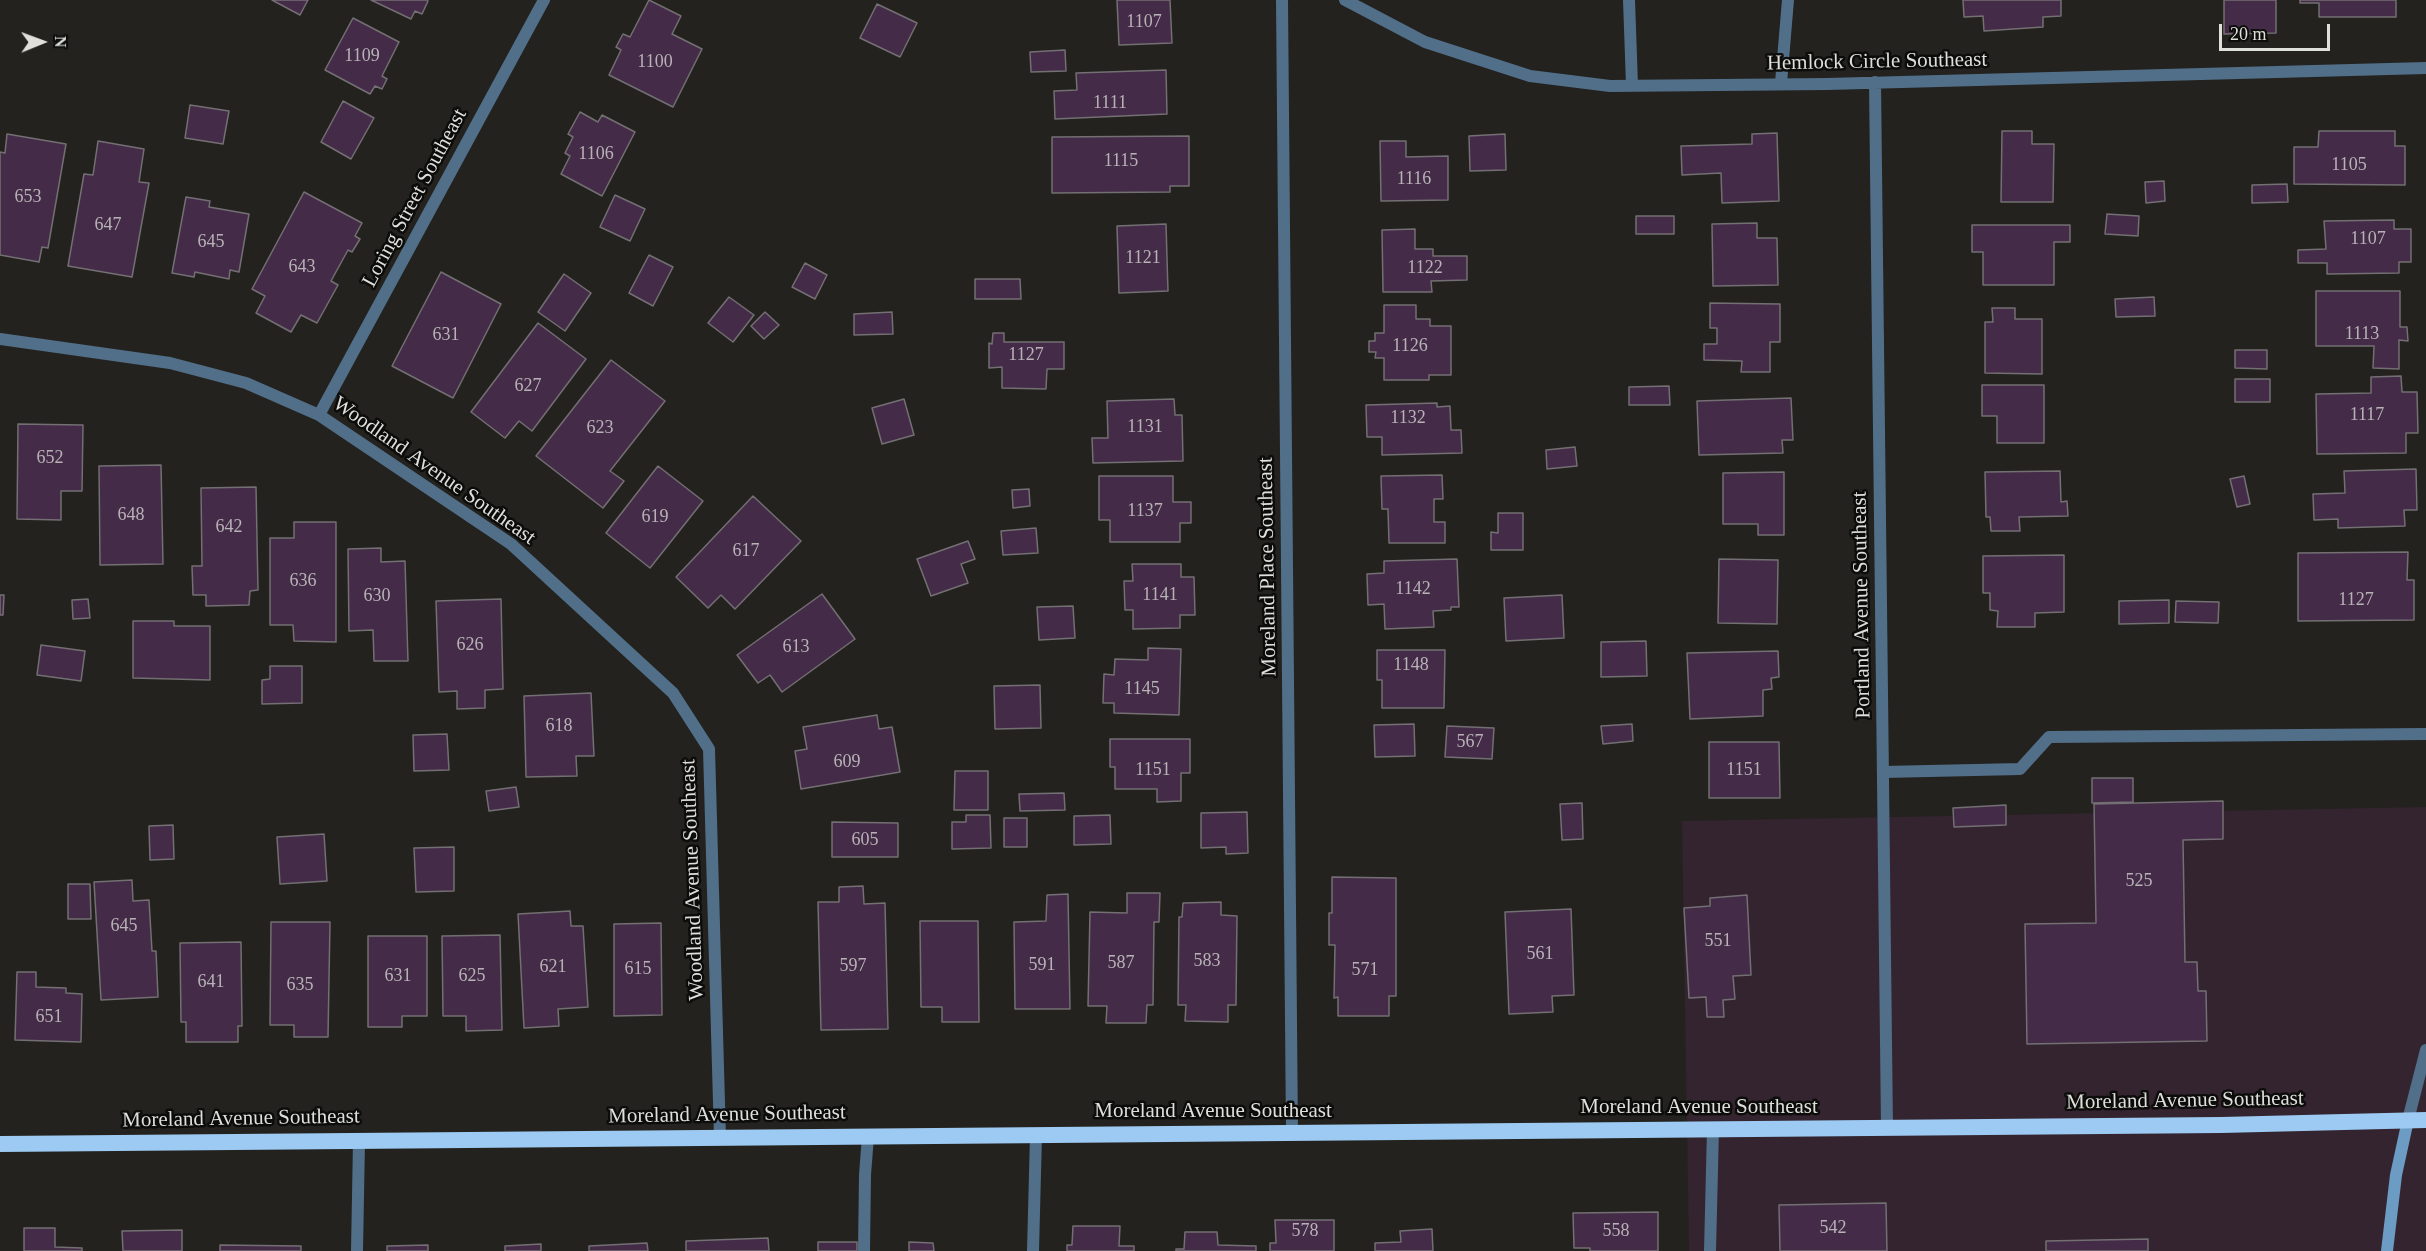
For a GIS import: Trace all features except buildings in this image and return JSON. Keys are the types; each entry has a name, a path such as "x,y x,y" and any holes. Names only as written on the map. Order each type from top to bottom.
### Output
{"highway":[{"name":"Moreland Avenue Southeast","path":"0,1144 2221,1125 2426,1120"}],"main road":[{"path":"2387,1251 2396,1175 2408,1120"}],"street":[{"name":"Loring Street Southeast","path":"320,415 544,0"},
{"name":"Moreland Place Southeast","path":"1282,0 1292,1133"},
{"name":"Hemlock Circle Southeast","path":"1345,0 1425,42 1530,76 1610,86 1875,82 2426,68"},
{"path":"1629,0 1632,85"},
{"path":"1781,83 1788,0"},
{"name":"Portland Avenue Southeast","path":"1875,82 1887,1128"},
{"name":"Woodland Avenue Southeast","path":"0,339 170,363 246,383 320,415 511,544 673,693 709,749 720,1138"},
{"path":"1883,772 2020,769 2049,737 2426,734"},
{"path":"2408,1120 2426,1050"},
{"path":"1710,1251 1713,1129"},
{"path":"1033,1251 1036,1135"},
{"path":"864,1251 868,1136"},
{"path":"357,1251 359,1141"}],"shaded area":[{"path":"2426,807 2426,1251 1689,1251 1682,821"}]}
